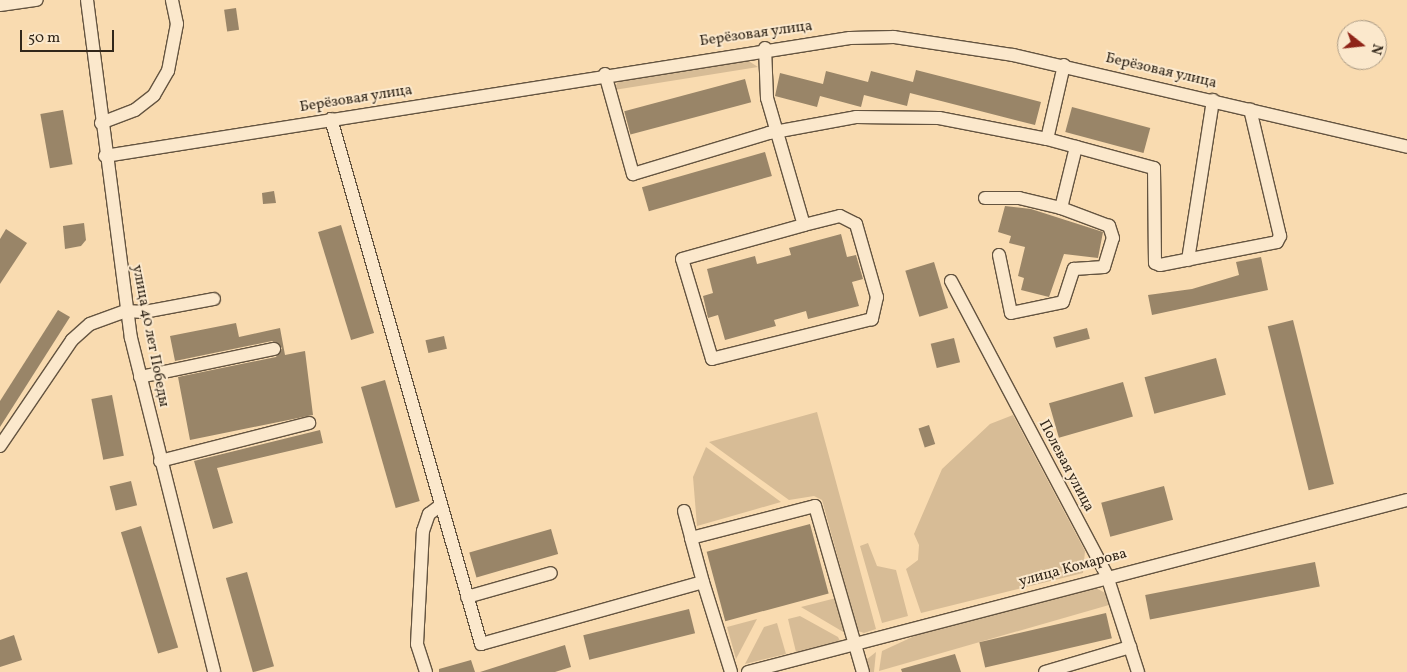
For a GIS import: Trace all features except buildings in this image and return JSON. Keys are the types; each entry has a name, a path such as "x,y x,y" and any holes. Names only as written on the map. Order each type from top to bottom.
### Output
{"street":[{"path":"0,5 37,0"},
{"name":"улица 40 лет Победы","path":"87,0 105,156 126,311 160,461 214,672"},
{"path":"101,123 135,110 154,95 164,79 175,45 172,0"},
{"name":"Берёзовая улица","path":"105,156 765,48 894,37 1064,65 1407,146"},
{"path":"765,48 767,98 775,132 804,225"},
{"path":"1047,139 1064,65"},
{"path":"605,74 633,174 775,132 856,117 939,118 1047,139 1154,168 1155,263 1188,260 1277,242 1280,236 1250,109"},
{"path":"1188,260 1213,100"},
{"path":"331,119 481,644 704,582"},
{"path":"1061,208 1076,147"},
{"path":"985,198 1019,198 1061,208 1110,226 1113,238 1104,267 1074,268 1063,302 1011,313 999,255"},
{"path":"840,216 856,224 878,298 872,319 712,359 682,259 804,225 840,216"},
{"name":"Полевая улица","path":"951,281 1107,576 1138,672"},
{"path":"0,446 72,340 90,324 126,311 214,299"},
{"path":"140,377 274,349"},
{"path":"160,461 309,423"},
{"name":"улица Комарова","path":"748,672 1107,576 1407,500"},
{"path":"426,672 417,644 423,531 429,514 441,505"},
{"path":"691,538 814,506 863,672"},
{"path":"684,511 731,672"},
{"path":"467,597 551,573"},
{"path":"1044,672 1130,647"}],"shaded area":[{"path":"747,60 758,67 614,90 619,79"},
{"path":"817,412 876,629 864,633 858,631 822,500 814,496 789,500 709,442"},
{"path":"1013,415 1085,551 1083,573 921,613 906,569 918,560 919,545 914,534 942,469 990,424"},
{"path":"706,447 781,502 697,526 693,477"},
{"path":"868,543 877,566 896,570 908,616 882,623 860,546"},
{"path":"1096,588 1107,594 1109,605 879,671 882,651 921,633"},
{"path":"836,598 845,633 801,607"},
{"path":"800,616 838,637 840,641 796,652 788,619"},
{"path":"757,619 736,659 727,627"},
{"path":"777,623 786,654 745,664 764,627"},
{"path":"876,652 874,672 867,672 866,660"}]}
